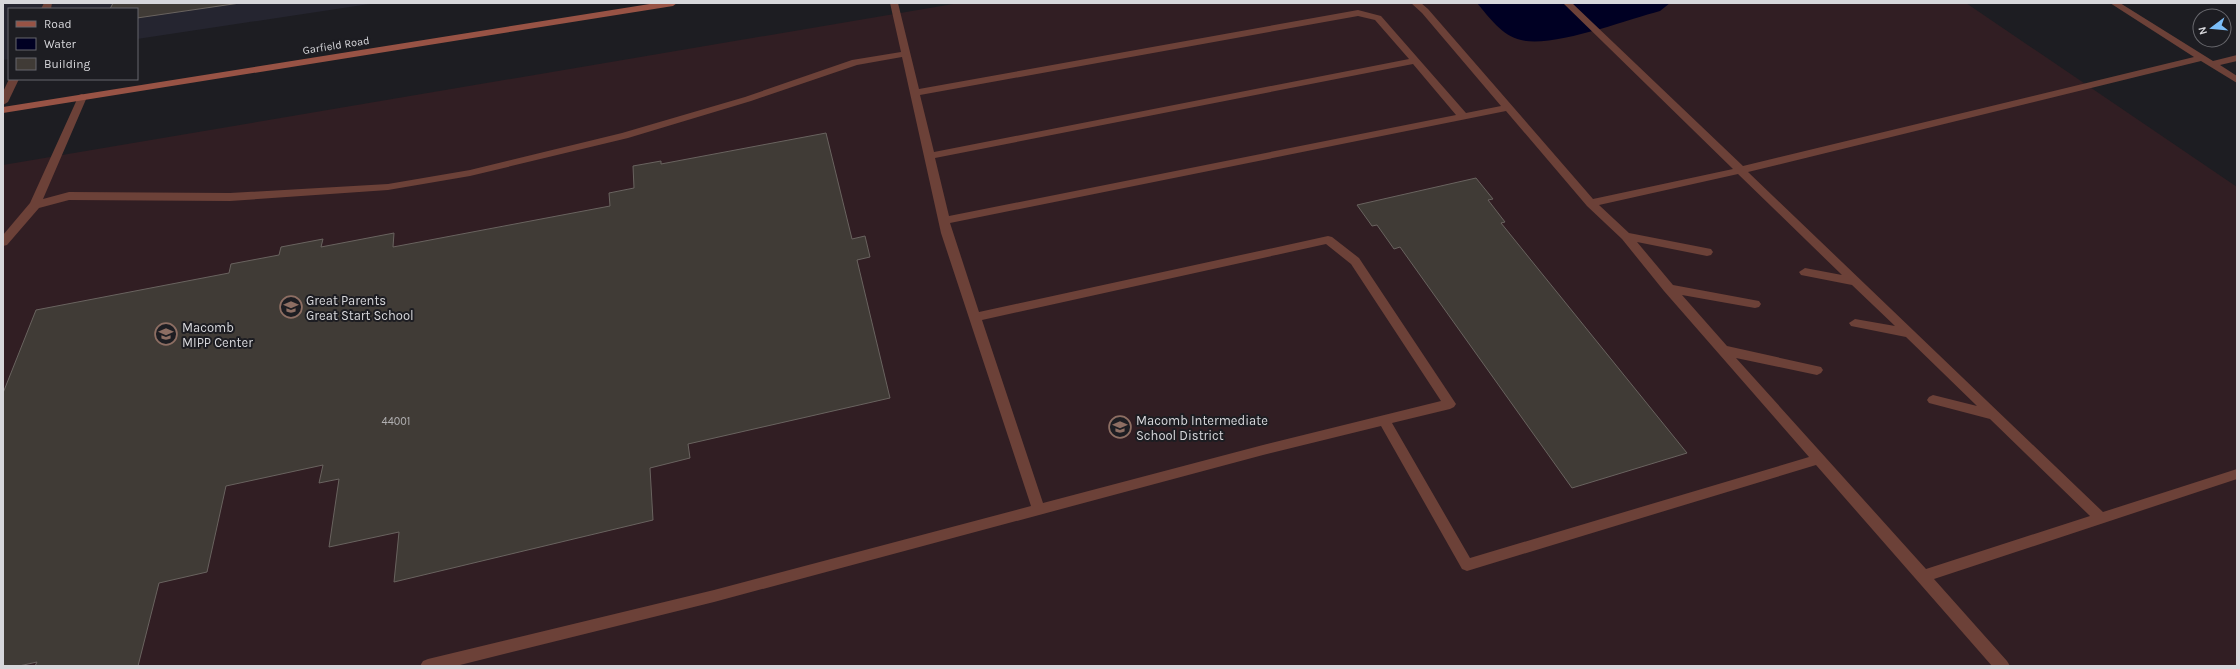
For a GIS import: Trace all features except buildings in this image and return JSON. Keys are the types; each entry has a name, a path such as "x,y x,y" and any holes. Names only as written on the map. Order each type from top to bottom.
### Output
{"main road":[{"name":"Garfield Road","path":"3,110 673,3"}],"lane":[{"path":"894,3 944,221 1039,510"},
{"path":"1415,3 1425,11 1510,107 1591,203 1626,236 1668,288 1817,460 1923,576 2002,666"},
{"path":"1567,3 2100,518"},
{"path":"2114,3 2237,80"},
{"path":"914,93 1358,12 1378,18 1463,116"},
{"path":"35,205 69,196 230,197 388,188 470,173 624,136 748,99 855,62 906,54"},
{"path":"1591,203 1741,170 2202,58"},
{"path":"2211,64 2237,58"},
{"path":"929,156 1415,61"},
{"path":"3,102 14,80"},
{"path":"3,242 35,205 64,142 82,97"},
{"path":"944,221 1510,107"},
{"path":"1626,236 1707,252"},
{"path":"428,666 720,594 1264,450 1450,404 1355,261 1328,240 975,317"},
{"path":"1805,272 1857,282"},
{"path":"1668,288 1755,304"},
{"path":"1855,323 1911,334"},
{"path":"1722,350 1817,370"},
{"path":"1933,400 1995,415"},
{"path":"1384,420 1467,565 1817,460"},
{"path":"1923,576 2237,474"}],"shaded area":[{"path":"3,3 376,3 138,39 138,8 8,8 8,59 3,60"},
{"name":"Macomb Intermediate School District","path":"959,3 1966,3 2237,187 2237,666 3,666 3,165"}],"water":[{"path":"1477,3 1670,3 1660,11 1590,32 1570,37 1535,41 1514,38 1496,25"}],"place":[{"name":"Great Parents Great Start School","path":"291,307"},
{"name":"Macomb MIPP Center","path":"166,334"},
{"name":"Macomb Intermediate School District","path":"1120,427"}]}
